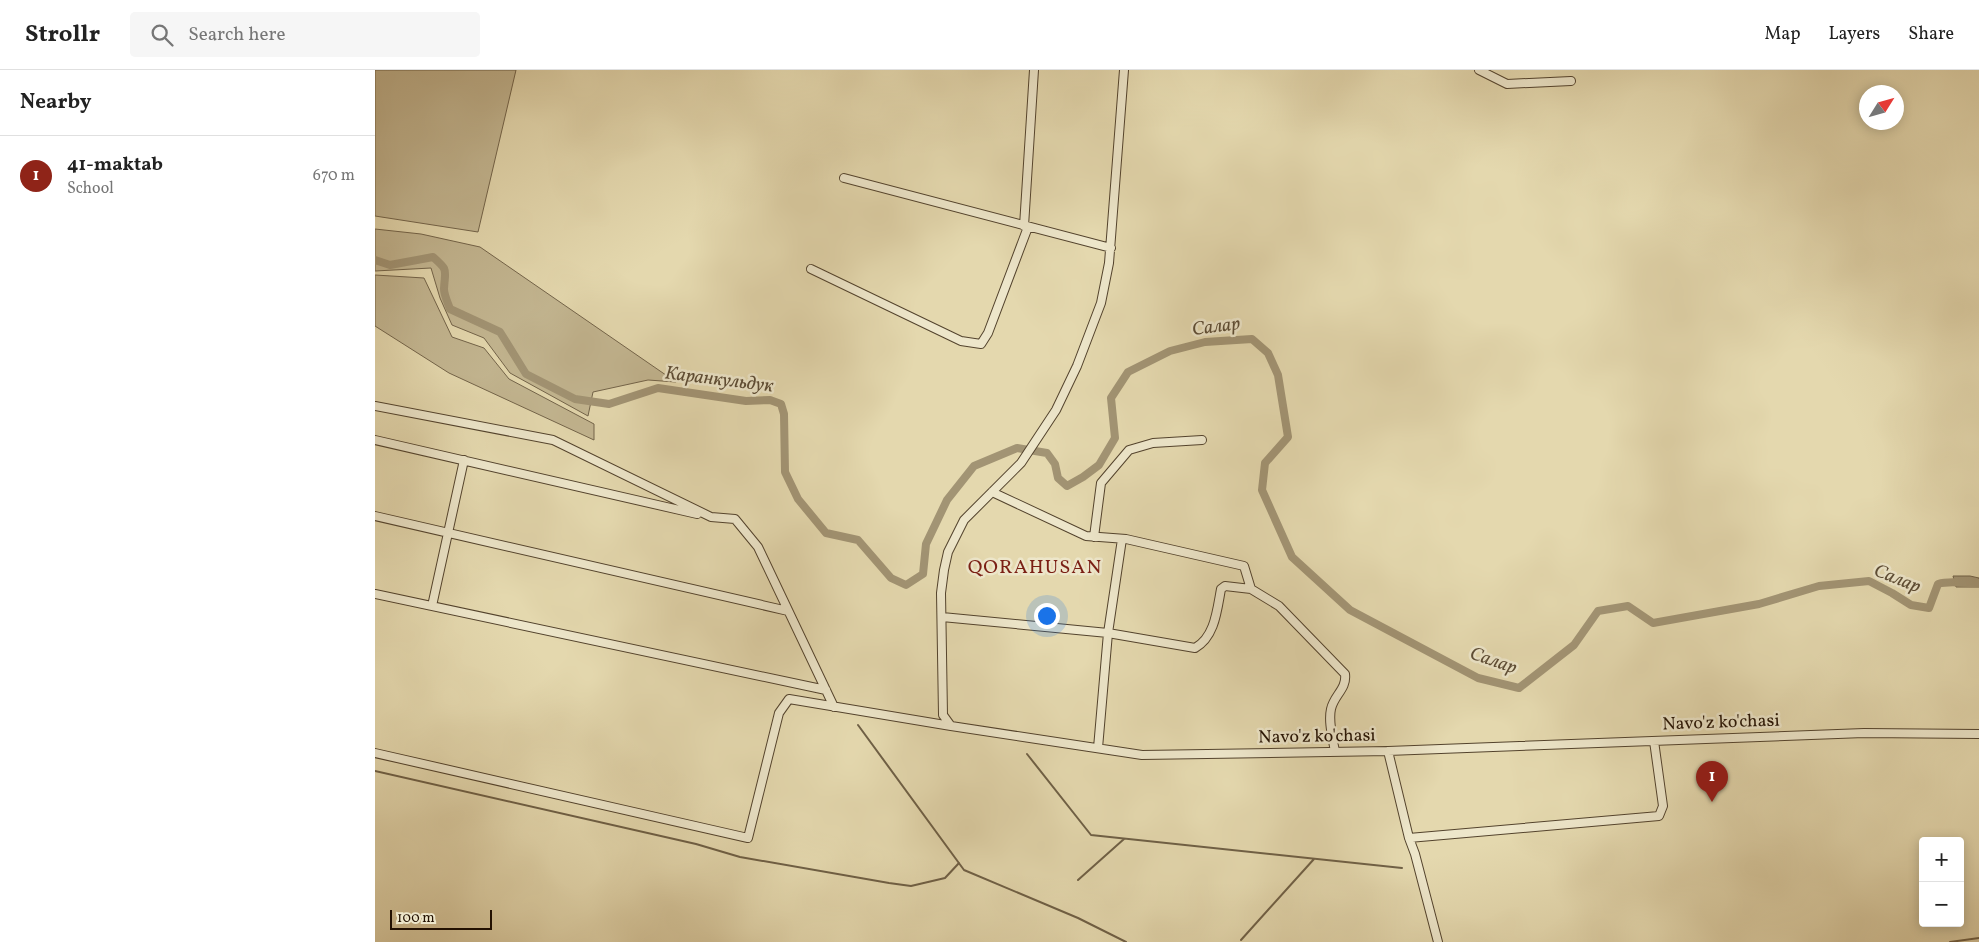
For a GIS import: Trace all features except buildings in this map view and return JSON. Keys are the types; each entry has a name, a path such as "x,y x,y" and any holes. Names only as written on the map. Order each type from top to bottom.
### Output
{"street":[{"path":"811,269 961,341 981,344 988,333 1026,226 1035,70"},
{"path":"951,726 943,715 941,592 943,570 948,552 964,520 1021,463 1037,440 1068,389 1089,338 1101,303 1111,248 1124,70"},
{"path":"1479,70 1507,84 1571,81"},
{"path":"844,178 1111,248"},
{"path":"375,406 553,440 711,517"},
{"path":"375,440 711,517 735,519 758,547 834,707"},
{"path":"1094,537 1101,483 1129,450 1153,443 1202,440"},
{"path":"432,606 464,460"},
{"path":"992,492 1086,536 1121,539 1239,564 1244,566 1246,570 1248,585 1251,590"},
{"path":"375,516 788,611"},
{"path":"1098,748 1108,633 1121,539"},
{"path":"942,617 1108,633 1195,648 1215,624 1221,589 1225,586 1251,590 1279,606 1345,674 1344,687 1331,706 1330,713 1335,752"},
{"path":"375,594 826,690"},
{"name":"Navo'z ko'chasi","path":"375,753 748,838 779,713 789,699 1142,755 1389,751 1864,733 1979,734"},
{"path":"931,723 943,715"},
{"path":"1409,838 1659,816 1663,806 1654,741"},
{"path":"1389,751 1409,838 1438,942"}],"shaded area":[{"path":"375,70 516,70 478,232 375,216"},
{"path":"375,229 421,234 480,247 676,382 648,380 593,392 588,416 510,373 484,338 452,325 440,298 431,268 375,271"},
{"path":"375,275 424,278 452,337 484,348 509,379 594,424 594,440 449,373 375,326"},
{"name":"Салар","path":"1953,576 1979,578 1979,587 1956,587"}],"waterway":[{"name":"Каранкульдук","path":"375,260 390,265 433,257 442,265 445,271 444,291 450,309 500,332 526,374 575,399 609,404 658,388 746,401 770,400 781,404 784,414 785,472 798,499 826,533 858,540 891,578 906,585 923,574 926,544 947,500 974,466 1017,448 1047,453 1055,464 1058,478 1067,486 1099,465 1115,438 1111,398 1128,372 1170,351 1205,342 1252,339 1268,353 1278,375 1288,437 1265,463 1262,490 1292,557 1350,610 1478,678 1519,688 1574,645 1598,611 1628,606 1653,623 1759,604 1819,586 1869,581 1911,605 1929,608 1938,584 1948,582 1979,583"},
{"path":"858,725 964,870 1078,918 1126,942"},
{"path":"1027,754 1091,835 1402,868"},
{"path":"375,771 696,844 740,857 889,883 911,886 945,878 959,863"},
{"path":"1078,880 1124,839"},
{"path":"1241,940 1314,859"},
{"path":"1950,942 1979,938"}],"place":[{"name":"41-maktab","path":"1712,802"}],"district":[{"name":"QORAHUSAN","path":"1035,568"}]}
